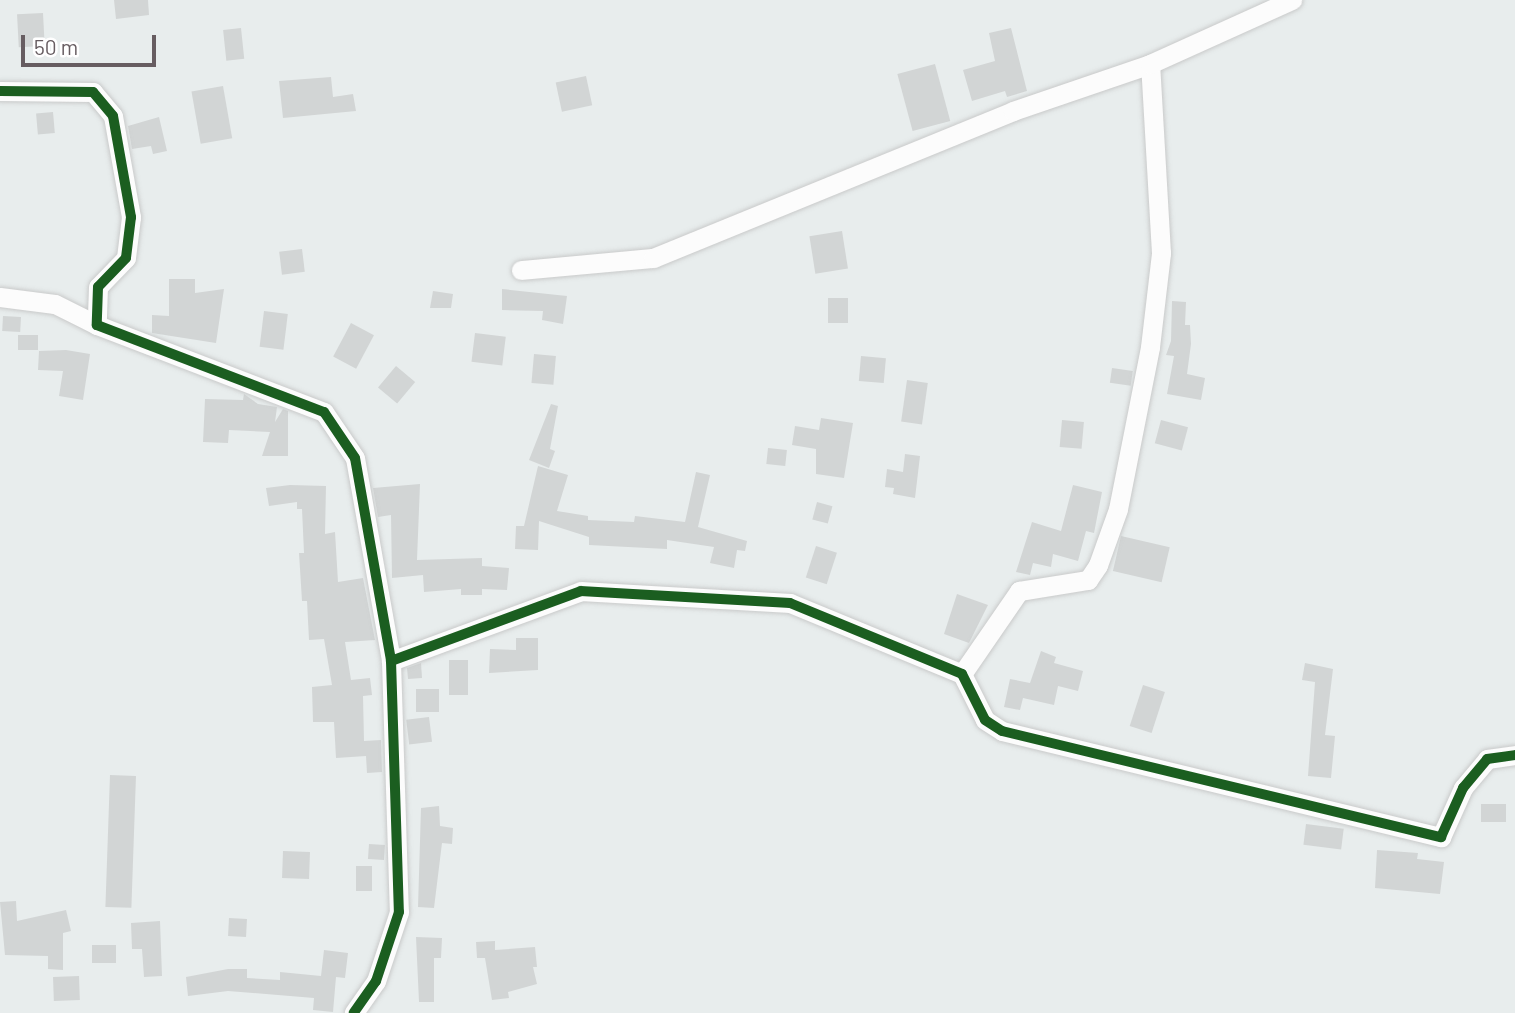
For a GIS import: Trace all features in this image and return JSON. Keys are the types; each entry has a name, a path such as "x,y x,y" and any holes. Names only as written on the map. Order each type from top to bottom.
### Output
{"street":[{"path":"521,270 653,258 1013,111 1150,64 1292,0"},
{"path":"962,674 1019,591 1088,580 1098,565 1118,509 1150,347 1161,253 1150,64"},
{"path":"0,91 93,92 113,116 131,217 126,258 98,287 97,325"},
{"path":"0,297 55,304 97,325 281,391 324,412 355,458 391,661 399,912 376,981 354,1013"},
{"path":"391,661 582,590 790,603 962,674 985,720 1002,731 1441,837 1463,788 1487,759 1515,755"}],"building":[{"path":"114,0 148,0 149,15 116,19"},
{"path":"43,13 45,46 19,47 17,14"},
{"path":"241,28 244,59 226,61 223,30"},
{"path":"1011,28 1027,91 1007,97 1005,91 972,101 963,70 995,61 989,33"},
{"path":"935,64 950,121 913,131 897,74"},
{"path":"586,76 592,105 562,112 556,82"},
{"path":"331,77 333,97 353,94 356,111 283,118 279,81"},
{"path":"223,86 232,138 201,144 191,92"},
{"path":"53,112 55,133 38,134 36,113"},
{"path":"159,117 167,151 153,154 151,146 132,149 128,126"},
{"path":"842,231 848,269 815,274 809,236"},
{"path":"302,249 305,272 282,275 279,252"},
{"path":"169,279 195,279 195,293 224,289 216,343 152,333 152,315 169,316"},
{"path":"502,289 567,296 563,324 542,320 543,311 502,310"},
{"path":"433,291 453,294 451,308 430,308"},
{"path":"828,298 848,298 848,323 828,323"},
{"path":"1172,301 1186,302 1185,325 1190,325 1191,344 1187,374 1205,378 1201,400 1167,394 1174,356 1166,355 1171,341"},
{"path":"264,311 288,314 283,350 260,347"},
{"path":"3,316 21,317 20,332 2,331"},
{"path":"351,323 374,335 356,369 333,357"},
{"path":"475,333 506,337 502,366 471,362"},
{"path":"18,335 38,335 38,350 18,350"},
{"path":"66,350 90,354 83,400 59,396 63,371 38,370 39,351"},
{"path":"534,354 556,356 553,385 531,383"},
{"path":"861,356 886,358 884,383 859,381"},
{"path":"396,366 415,382 397,404 378,387"},
{"path":"1112,368 1133,371 1131,386 1110,383"},
{"path":"907,380 928,383 922,425 901,422"},
{"path":"244,394 258,404 277,407 275,422 283,409 288,411 288,456 262,456 270,432 229,430 228,443 203,442 205,399 243,400"},
{"path":"551,404 558,406 550,449 555,451 549,468 529,460"},
{"path":"821,418 853,423 844,478 816,474 816,449 792,445 795,426 819,430"},
{"path":"1062,420 1084,422 1082,449 1060,447"},
{"path":"1161,420 1188,427 1182,450 1155,443"},
{"path":"768,448 787,450 785,466 766,464"},
{"path":"905,454 920,456 915,498 893,494 894,488 885,487 887,469 903,472"},
{"path":"538,466 568,475 557,511 588,516 588,520 634,522 635,516 685,522 696,472 710,475 698,527 747,541 745,551 737,550 734,568 710,563 714,547 667,540 667,549 589,545 589,537 539,521 538,550 515,549 516,526 524,526"},
{"path":"420,484 417,560 482,558 482,566 509,568 507,590 482,589 482,595 461,595 461,589 424,592 423,575 392,578 391,515 378,517 373,488"},
{"path":"290,485 326,486 325,534 335,532 338,582 363,578 375,640 345,642 351,680 370,678 372,695 363,696 364,741 381,740 382,772 367,773 366,756 336,758 334,722 313,722 312,687 332,685 324,639 309,640 307,601 302,601 299,553 304,553 302,509 297,509 297,502 269,506 266,488"},
{"path":"1073,485 1102,492 1094,533 1086,531 1078,561 1053,554 1051,567 1033,563 1030,575 1016,572 1032,522 1061,531"},
{"path":"817,502 832,506 828,524 812,519"},
{"path":"1121,536 1170,547 1162,582 1113,571"},
{"path":"816,546 837,553 827,584 806,577"},
{"path":"957,594 988,605 969,643 944,634"},
{"path":"516,638 538,638 538,670 489,673 490,649 516,650"},
{"path":"1041,651 1056,657 1054,663 1083,671 1078,691 1058,686 1054,705 1023,698 1020,710 1004,707 1010,679 1030,683"},
{"path":"449,660 468,660 468,695 449,695"},
{"path":"421,663 422,678 408,679 407,668"},
{"path":"1305,663 1333,669 1325,735 1335,736 1331,778 1308,776 1315,682 1302,680"},
{"path":"1143,685 1165,692 1152,733 1130,726"},
{"path":"416,689 439,689 439,712 416,712"},
{"path":"429,717 432,742 409,745 406,720"},
{"path":"110,775 136,776 131,908 105,907"},
{"path":"1481,804 1506,804 1506,822 1481,822"},
{"path":"439,806 440,826 453,828 452,844 442,843 434,908 418,907 421,808"},
{"path":"1306,824 1344,829 1341,849 1303,845"},
{"path":"369,844 385,845 384,860 368,859"},
{"path":"1377,850 1418,853 1417,859 1444,862 1440,894 1375,888"},
{"path":"283,851 310,852 309,879 282,878"},
{"path":"356,866 372,866 372,891 356,891"},
{"path":"16,901 17,921 66,910 71,931 63,933 63,970 48,969 48,956 5,955 0,902"},
{"path":"229,918 247,919 246,937 228,936"},
{"path":"160,921 162,976 144,977 142,949 132,949 131,923"},
{"path":"416,937 442,938 441,958 434,958 434,1002 419,1002"},
{"path":"495,941 495,950 535,947 537,967 533,967 537,984 508,992 509,998 492,1000 485,958 477,958 476,942"},
{"path":"92,945 116,945 116,963 92,963"},
{"path":"324,950 348,953 345,978 336,977 333,1012 313,1010 314,998 228,991 188,996 186,977 228,969 247,969 247,978 280,980 280,972 321,976"},
{"path":"79,976 80,1000 54,1001 53,977"}],"cycle path":[{"path":"0,91 93,92 113,116 131,217 126,258 98,287 97,325 324,412 355,458 391,661 399,912 376,981 354,1013"},
{"path":"391,661 581,591 790,603 962,674 985,720 1002,731 1441,837 1463,788 1487,759 1515,755"}]}
